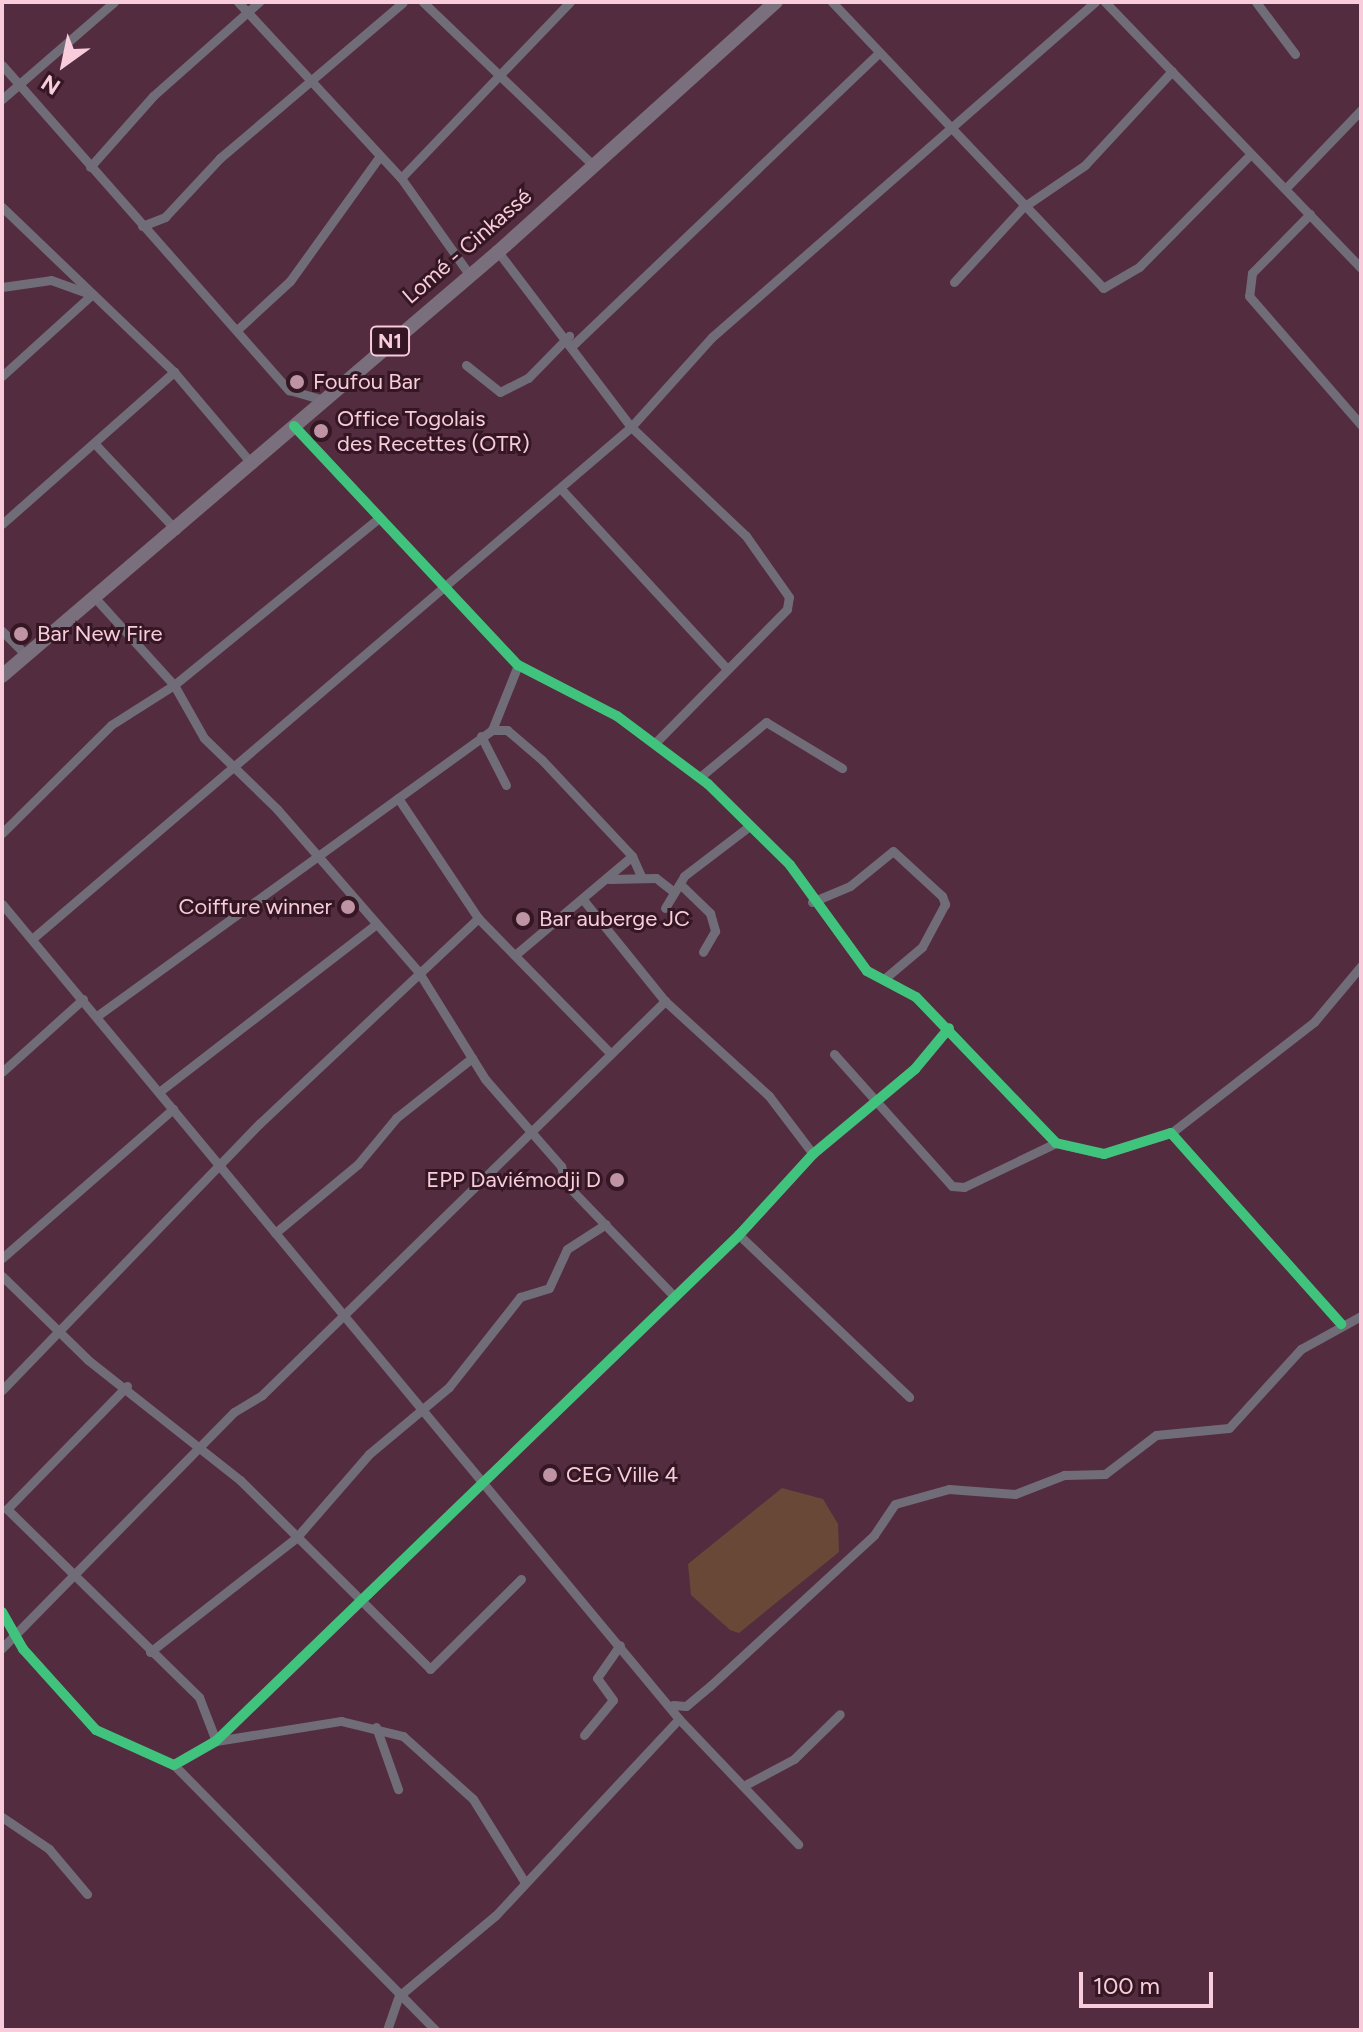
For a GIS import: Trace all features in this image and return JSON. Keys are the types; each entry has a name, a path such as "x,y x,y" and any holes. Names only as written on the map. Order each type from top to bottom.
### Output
{"highway":[{"name":"Lomé - Cinkassé","path":"2,676 96,599 498,252 592,164 776,2"}],"street":[{"path":"2,99 16,80 114,2"},
{"path":"238,2 309,85 401,178 469,274"},
{"path":"90,167 153,96 259,2"},
{"path":"142,226 165,217 220,158 403,2"},
{"path":"423,2 501,73 592,164"},
{"path":"401,178 570,2"},
{"path":"832,2 944,126 1088,277 1111,289 1249,156"},
{"path":"32,939 129,863 234,763 439,586 562,490 631,427 712,337 944,126 1095,2"},
{"path":"1105,2 1249,156 1286,188 1361,268"},
{"path":"1256,2 1295,54"},
{"path":"466,365 500,392 528,378 877,54"},
{"path":"2,65 289,390 323,400"},
{"path":"954,282 1022,208 1078,172 1172,71"},
{"path":"1286,188 1361,110"},
{"path":"237,330 290,281 379,157"},
{"path":"2,207 91,296 174,372 252,464"},
{"path":"1310,214 1252,273 1249,296 1361,425"},
{"path":"498,252 571,341 631,427 746,536 789,597 787,609 657,741"},
{"path":"2,287 51,280 91,296"},
{"path":"2,376 91,296"},
{"path":"2,524 174,372"},
{"path":"294,426 439,586 518,665 657,741 700,777 790,865 812,902 867,971 884,979 949,1028 1056,1143 1104,1154 1171,1133 1314,1022 1361,966"},
{"path":"95,444 176,530"},
{"path":"562,490 727,669"},
{"path":"2,833 111,725 174,685 379,518"},
{"path":"96,599 174,685 204,738 234,763 316,853 374,926 418,971 472,1058 606,1224 673,1295"},
{"path":"2,631 26,655"},
{"path":"492,730 518,665"},
{"path":"700,777 766,722 842,768"},
{"path":"97,1016 316,853 492,730 507,730 542,760 632,856 642,878"},
{"path":"481,736 506,785"},
{"path":"398,798 478,918 610,1053"},
{"path":"665,908 677,888 748,827"},
{"path":"812,902 850,886 893,851 942,896 945,904 927,926 922,947 884,979"},
{"path":"515,955 585,902 632,856"},
{"path":"609,879 656,878 677,888 710,913 715,931 703,952"},
{"path":"585,902 665,1001 769,1096 813,1154"},
{"path":"2,904 341,1314 488,1481 620,1645 673,1705 679,1719 747,1784 798,1844"},
{"path":"2,1390 66,1331 135,1248 222,1168 418,971 478,918"},
{"path":"159,1092 374,926"},
{"path":"2,1072 83,999"},
{"path":"2,1648 8,1628 73,1581 529,1129 665,1001"},
{"path":"174,1765 216,1741 305,1661 359,1598 488,1481 673,1295 739,1235 813,1154 875,1101 949,1028"},
{"path":"834,1054 952,1186 964,1187 1056,1143"},
{"path":"275,1233 358,1164 396,1118 472,1058"},
{"path":"2,1258 173,1109"},
{"path":"1171,1133 1341,1324"},
{"path":"150,1652 296,1538 369,1454 424,1408 520,1297 549,1288 567,1249 606,1224"},
{"path":"739,1235 909,1397"},
{"path":"2,1276 66,1331 88,1360 127,1386 199,1454 240,1480 359,1598 390,1637 430,1669 521,1579"},
{"path":"673,1705 686,1706 710,1686 874,1535 895,1504 949,1489 1015,1494 1064,1475 1105,1474 1156,1435 1229,1428 1301,1349 1341,1324 1361,1316"},
{"path":"127,1386 7,1509 73,1581 199,1697 216,1741"},
{"path":"2,1612 8,1628 96,1730 174,1765 435,2030"},
{"path":"584,1735 613,1700 597,1678 620,1645"},
{"path":"747,1784 794,1759 840,1714"},
{"path":"387,2030 399,1996 440,1967 679,1719"},
{"path":"216,1741 341,1721 403,1736 473,1799 524,1881"},
{"path":"376,1727 398,1789"},
{"path":"2,1817 49,1849 87,1894"}],"shaded area":[{"path":"782,1488 823,1499 838,1524 839,1552 739,1633 730,1630 691,1595 688,1564"}],"cycle path":[{"path":"294,426 518,665 617,716 708,784 790,865 867,971 916,997 1056,1143 1104,1154 1171,1133 1341,1324"},
{"path":"2,1612 23,1649 96,1730 174,1765 216,1741 739,1235 813,1154 915,1069 949,1028"}],"place":[{"name":"Foufou Bar","path":"297,382"},
{"name":"Office Togolais des Recettes (OTR)","path":"321,431"},
{"name":"Bar New Fire","path":"21,634"},
{"name":"Coiffure winner","path":"348,907"},
{"name":"Bar auberge JC","path":"523,919"},
{"name":"EPP Daviémodji D","path":"617,1180"},
{"name":"CEG Ville 4","path":"550,1475"}]}
